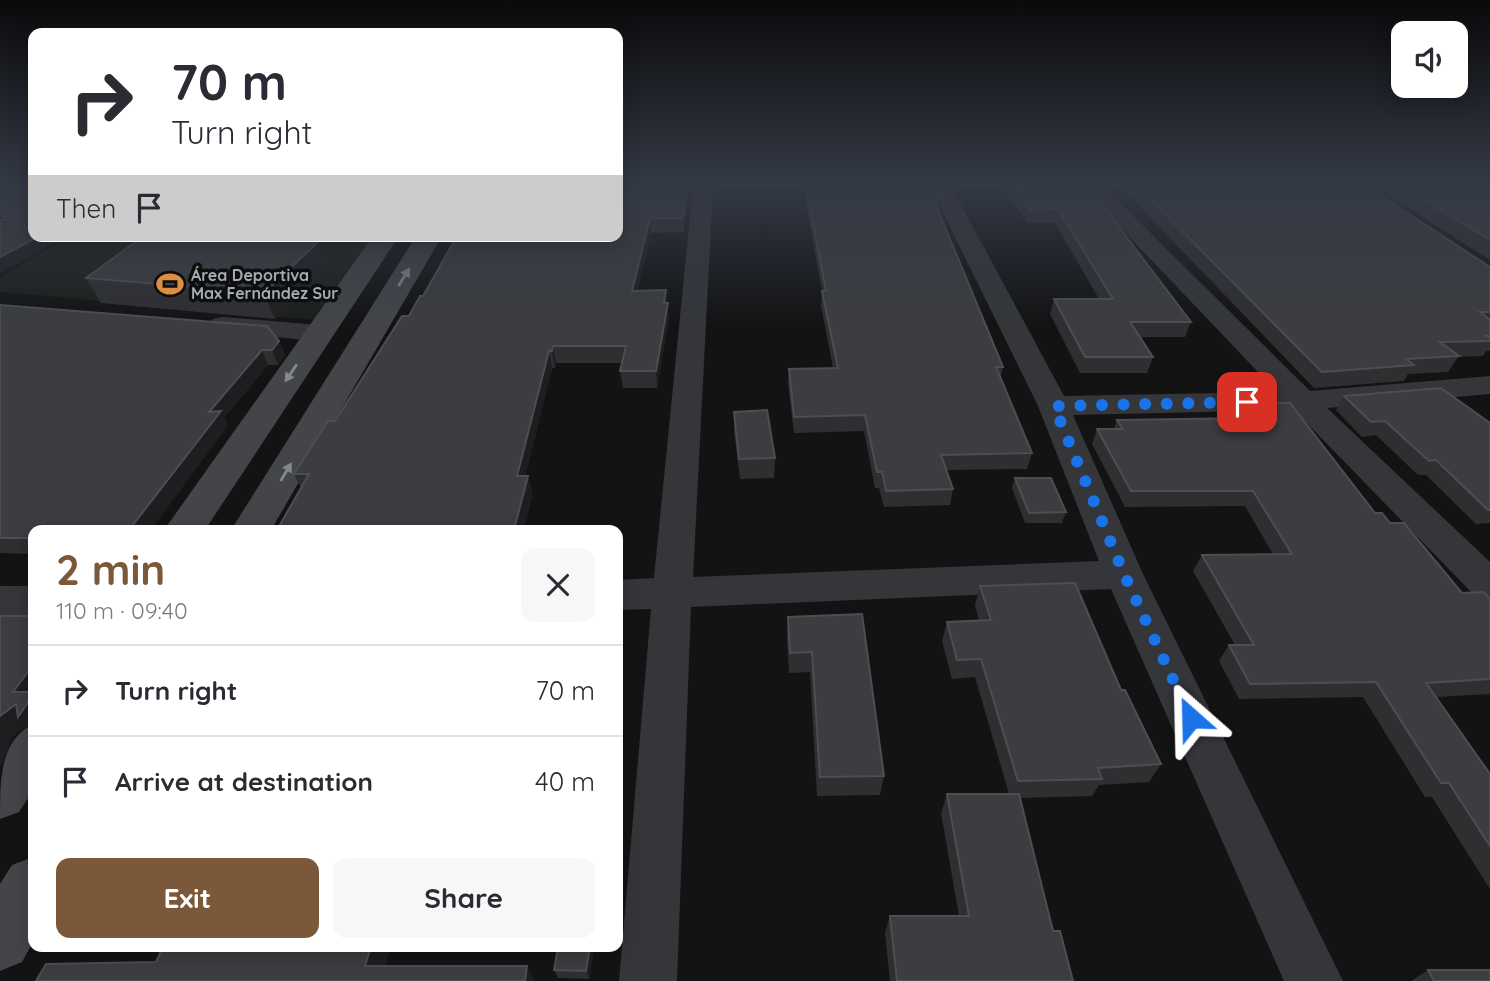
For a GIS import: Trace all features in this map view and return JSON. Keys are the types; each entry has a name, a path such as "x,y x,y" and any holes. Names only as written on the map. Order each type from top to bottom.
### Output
{"street":[{"path":"648,981 672,594 700,232"},
{"path":"964,232 1054,406 1124,574 1314,981"},
{"path":"1136,232 1302,401 1490,586"},
{"path":"187,525 382,242"},
{"path":"254,525 425,242"},
{"path":"193,322 318,333"},
{"path":"1054,406 1302,401 1490,385"},
{"path":"623,595 1124,574"},
{"path":"0,601 28,601"},
{"path":"0,794 28,754"},
{"path":"0,940 28,894"}],"shaded area":[{"name":"Área Deportiva Max Fernández Sur","path":"61,242 370,242 314,320 0,292 0,277"}],"building":[{"path":"0,232 28,232 28,242 0,257"},
{"path":"623,232 647,232 632,291 666,290 664,303 668,303 656,371 620,371 626,346 553,346 552,351 549,351 517,476 528,476 515,525 280,525 309,474 294,474 328,421 335,421 402,316 409,316 420,296 423,296 454,242 623,242"},
{"path":"815,232 947,232 1003,367 996,367 1032,453 941,455 953,489 886,491 882,472 877,472 865,415 794,417 789,369 838,368 822,291 826,291"},
{"path":"1072,232 1123,232 1191,322 1130,322 1153,357 1085,357 1054,299 1113,299"},
{"path":"1183,232 1436,232 1490,267 1490,312 1480,312 1490,320 1490,336 1487,336 1490,341 1440,342 1459,356 1406,359 1414,365 1322,372"},
{"path":"1476,232 1490,232 1490,240"},
{"path":"136,242 318,242 264,293 86,278"},
{"path":"0,305 267,326 279,341 272,350 262,350 209,412 221,411 133,525 28,525 28,538 0,538"},
{"path":"1441,388 1490,423 1490,510 1436,460 1429,461 1385,421 1371,422 1344,396"},
{"path":"1239,403 1290,403 1375,513 1382,513 1390,523 1404,523 1462,593 1484,592 1490,599 1490,679 1426,683 1490,774 1490,846 1449,783 1441,783 1376,682 1250,684 1229,645 1254,645 1202,555 1292,554 1253,491 1131,491 1097,429 1123,429 1117,420 1249,418"},
{"path":"767,410 775,458 739,459 734,412"},
{"path":"1015,478 1051,478 1066,512 1029,513"},
{"path":"1075,583 1121,690 1125,690 1161,764 1098,768 1102,779 1018,781 981,659 957,660 947,622 991,620 980,586"},
{"path":"862,614 884,776 820,777 812,652 790,653 788,617"},
{"path":"0,616 28,616 28,672 13,692 28,692 28,702 18,717 16,704 0,716"},
{"path":"947,794 1019,794 1053,931 1060,931 1073,981 897,981 890,916 969,916"},
{"path":"161,952 369,952 365,966 527,966 525,981 36,981 46,964 156,962"},
{"path":"557,952 589,952 586,971 554,970"},
{"path":"1428,970 1490,970 1490,981 1434,981"}],"place":[{"name":"Área Deportiva Max Fernández Sur","path":"170,284"}],"route":[{"path":"1191,718 1124,574 1054,406 1247,402"}]}
